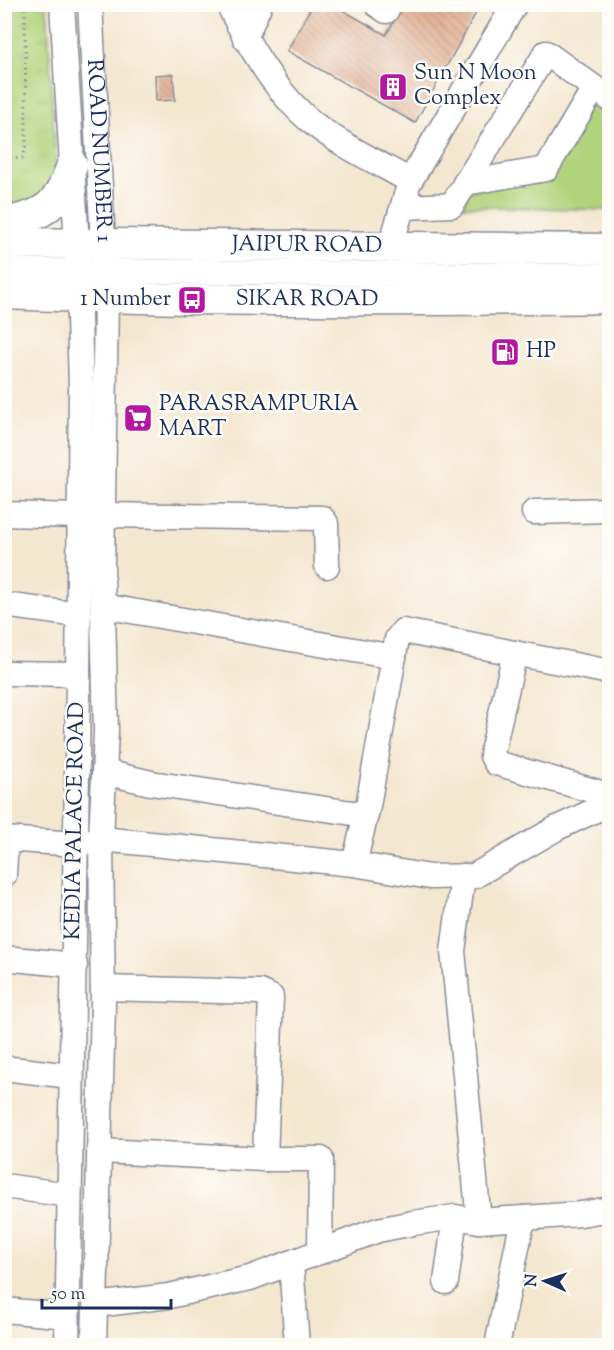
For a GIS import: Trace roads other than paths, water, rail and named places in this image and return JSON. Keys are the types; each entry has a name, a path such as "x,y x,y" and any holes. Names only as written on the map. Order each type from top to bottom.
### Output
{"main road":[{"path":"4,223 28,218 46,210 60,196 72,165"},
{"name":"JAIPUR ROAD","path":"4,243 90,276 390,248 609,249"},
{"name":"SIKAR ROAD","path":"4,294 90,276 387,301 609,298"}],"street":[{"name":"ROAD NUMBER 1","path":"62,4 72,165 90,276"},
{"name":"ROAD NUMBER 1","path":"90,4 90,276"},
{"path":"228,4 245,38 279,86 314,124 410,181"},
{"path":"245,38 261,4"},
{"path":"376,4 387,11 390,4"},
{"path":"390,248 410,181 515,4"},
{"path":"404,207 452,205 465,183 546,53 602,93 546,169 465,183"},
{"path":"4,270 90,276 609,276"},
{"path":"4,305 90,276"},
{"name":"KEDIA PALACE ROAD","path":"90,276 103,515 106,732 102,839 103,988 100,1151 94,1346"},
{"name":"KEDIA PALACE ROAD","path":"67,1346 70,1076 75,965 78,516 90,276"},
{"path":"534,512 609,510"},
{"path":"4,514 78,516"},
{"path":"103,515 321,518 326,523 327,566"},
{"path":"4,605 79,615"},
{"path":"103,606 394,657"},
{"path":"354,864 366,815 397,639 403,631 609,672"},
{"path":"515,652 493,748 492,756 496,763 608,800"},
{"path":"4,673 78,674"},
{"path":"104,772 160,785 366,815"},
{"path":"4,875 5,839 76,844 102,839 354,864 430,877 474,876 608,800"},
{"path":"463,876 453,951 479,1221"},
{"path":"4,958 75,965"},
{"path":"103,988 260,992 271,997 265,1159"},
{"path":"4,1068 70,1076"},
{"path":"100,1151 265,1159 321,1159 320,1252"},
{"path":"4,1186 69,1195"},
{"path":"96,1305 181,1293 250,1278 378,1230 455,1217 479,1221 581,1214 609,1209"},
{"path":"446,1282 455,1217"},
{"path":"497,1346 523,1218"},
{"path":"291,1263 297,1346"},
{"path":"4,1310 67,1317"}],"place":[{"name":"Sun N Moon Complex","path":"393,87"},
{"name":"1 Number","path":"192,300"},
{"name":"HP","path":"505,352"},
{"name":"PARASRAMPURIA MART","path":"138,418"}]}
